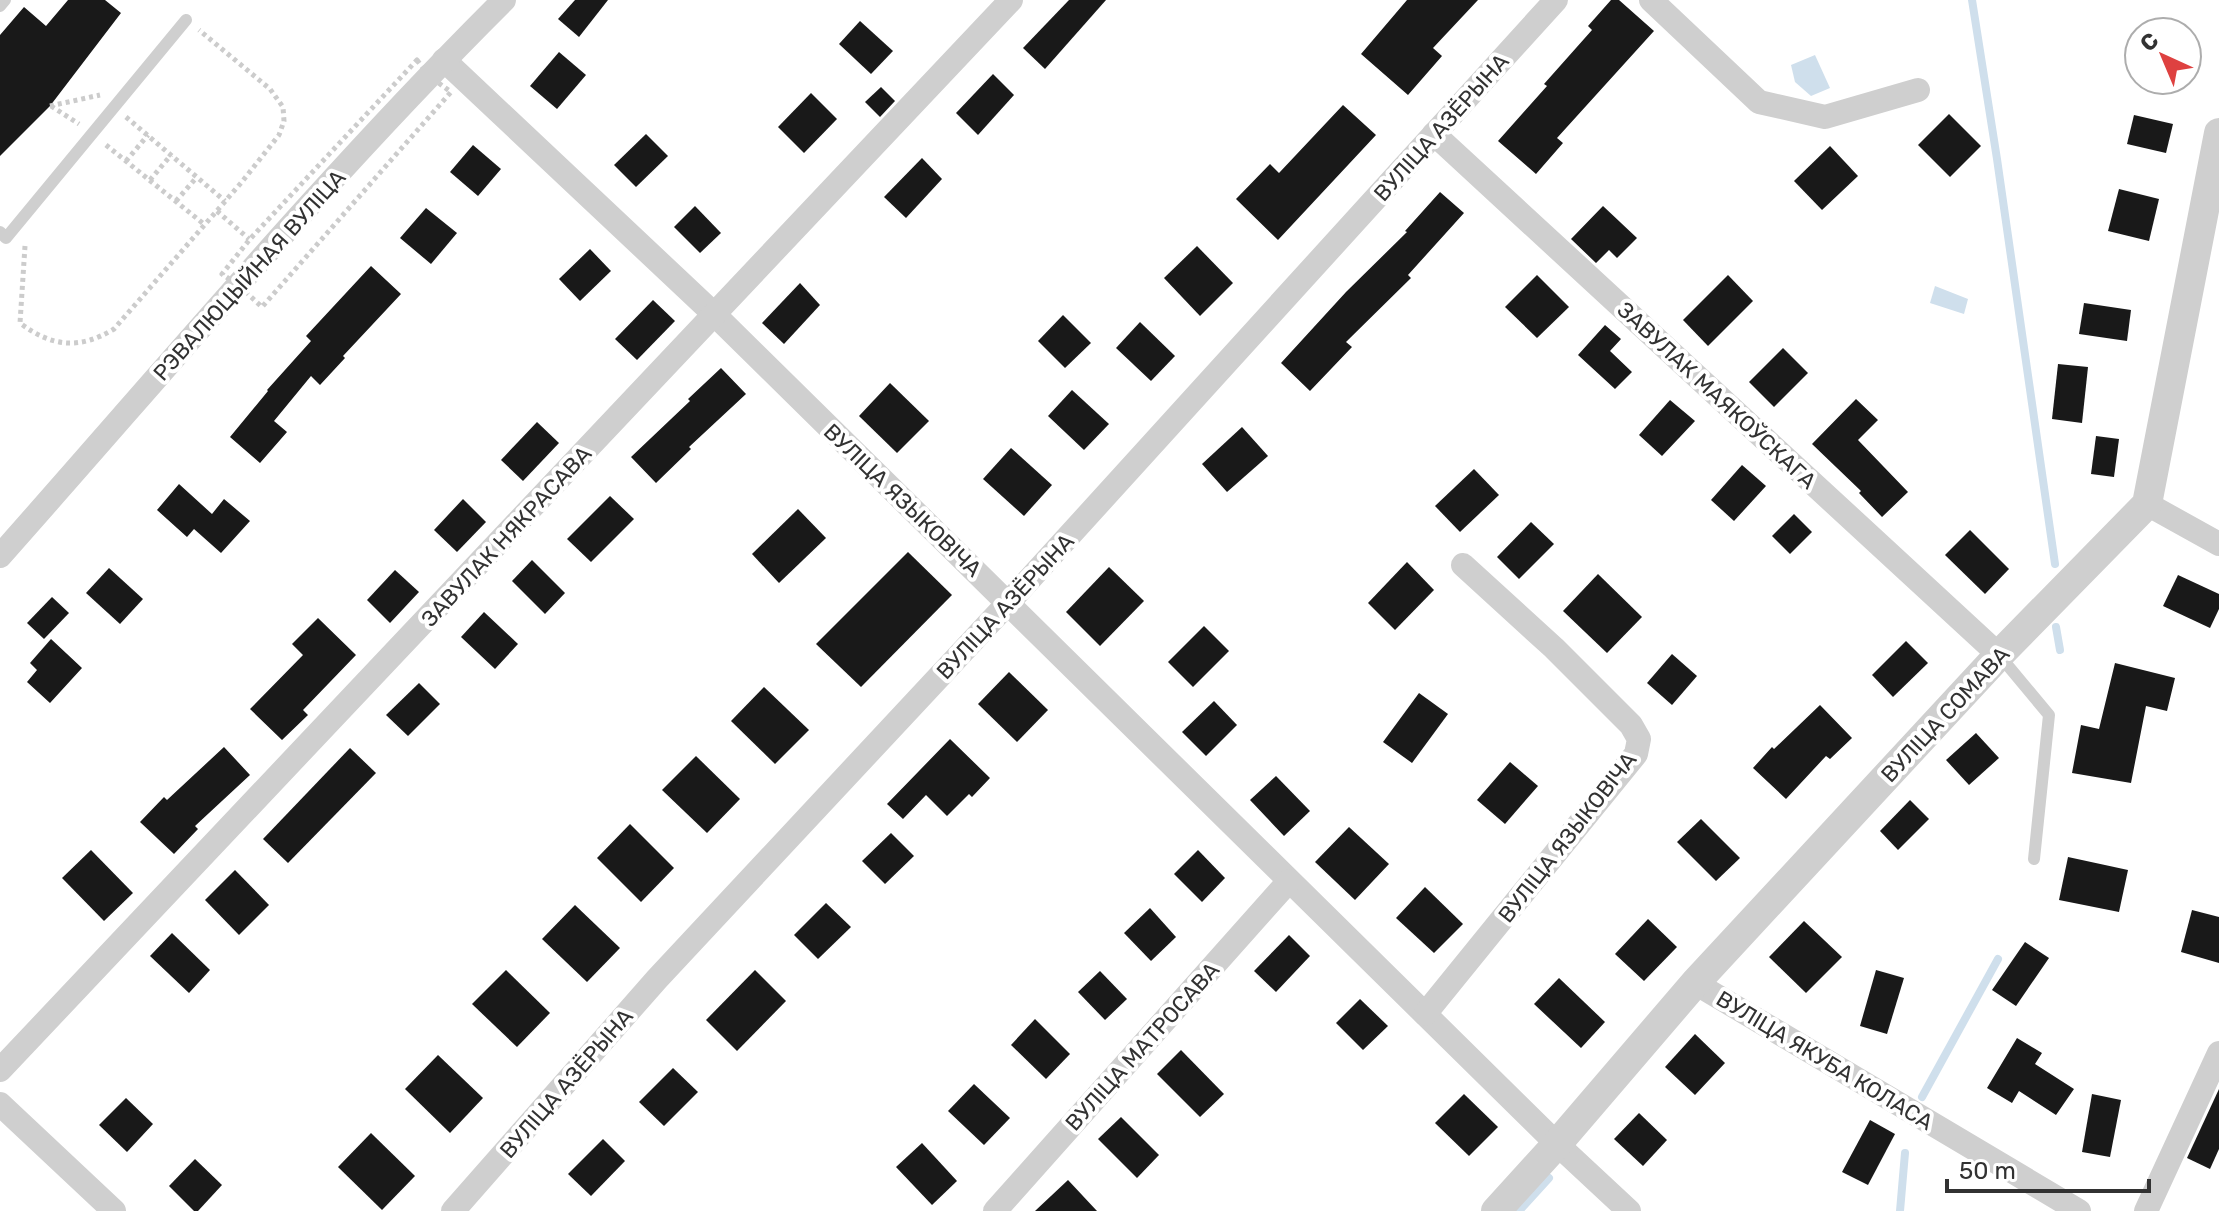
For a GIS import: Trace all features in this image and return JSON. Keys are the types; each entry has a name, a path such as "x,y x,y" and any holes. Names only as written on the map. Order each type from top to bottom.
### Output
{"street":[{"name":"РЭВАЛЮЦЫЙНАЯ ВУЛІЦА","path":"0,556 238,285 444,60 504,0"},
{"name":"ЗАВУЛАК НЯКРАСАВА","path":"0,1070 1011,0"},
{"name":"ВУЛІЦА АЗЁРЫНА","path":"453,1211 657,979 1008,603 1556,0"},
{"path":"1651,0 1759,102 1825,117 1918,90"},
{"name":"ВУЛІЦА ЯЗЫКОВІЧА","path":"444,60 715,315 1557,1144 1629,1211"},
{"path":"2219,133 2147,504 2219,544"},
{"name":"ЗАВУЛАК МАЯКОЎСКАГА","path":"1434,134 1999,655"},
{"name":"ВУЛІЦА СОМАВА","path":"1496,1211 1695,983 1999,655 2147,504"},
{"name":"ВУЛІЦА ЯЗЫКОВІЧА","path":"1425,1014 1636,754 1639,739 1631,725 1565,659 1463,565"},
{"name":"ВУЛІЦА МАТРОСАВА","path":"995,1211 1289,881"},
{"name":"ВУЛІЦА ЯКУБА КОЛАСА","path":"1695,983 2079,1211"},
{"path":"2146,1211 2219,1053"},
{"path":"0,1104 114,1211"}],"lane":[{"path":"0,6 5,0"},
{"path":"0,232 6,238 186,20"},
{"path":"1999,655 2049,715 2034,859"}],"path":[{"path":"28,212 20,323 37,336 68,343 97,339 114,329 225,202 279,135 284,121 283,107 270,89 186,20"},
{"path":"205,225 92,134 50,106 101,95 225,202"},
{"path":"126,161 148,135"},
{"path":"150,180 171,155"},
{"path":"176,201 197,177"},
{"path":"217,211 250,239"}],"water":[{"path":"1815,55 1830,88 1811,96 1795,82 1791,65"},
{"path":"1935,286 1968,299 1964,314 1930,303"}],"building":[{"path":"68,0 105,0 121,13 50,106 0,156 0,35 24,7 46,26"},
{"path":"575,0 608,0 579,37 558,19"},
{"path":"1069,0 1106,0 1045,69 1023,48"},
{"path":"1407,0 1478,0 1433,48 1442,56 1408,95 1361,54"},
{"path":"1611,0 1619,0 1654,31 1557,138 1563,143 1536,174 1498,141 1592,30 1588,26"},
{"path":"860,21 893,51 871,74 839,44"},
{"path":"559,52 586,75 557,109 530,86"},
{"path":"993,74 1014,95 978,135 956,113"},
{"path":"881,87 895,101 880,117 865,102"},
{"path":"811,93 837,119 804,153 778,127"},
{"path":"1343,105 1376,135 1278,240 1236,199 1270,164 1279,173"},
{"path":"1949,114 1981,146 1950,177 1918,145"},
{"path":"2134,115 2173,124 2166,153 2127,144"},
{"path":"646,134 668,156 636,187 614,165"},
{"path":"473,145 501,169 478,196 450,172"},
{"path":"1830,146 1858,176 1822,210 1794,181"},
{"path":"922,158 942,179 906,218 884,197"},
{"path":"2119,189 2159,199 2149,241 2108,231"},
{"path":"1440,192 1464,213 1408,275 1411,278 1346,342 1352,347 1310,391 1281,363 1407,232"},
{"path":"695,206 721,233 700,253 674,227"},
{"path":"1603,206 1637,238 1617,258 1609,250 1596,263 1571,239"},
{"path":"426,208 457,233 431,264 400,238"},
{"path":"1197,246 1233,283 1200,316 1164,278"},
{"path":"590,249 611,271 580,301 559,279"},
{"path":"371,266 401,294 320,385 311,376 274,421 287,432 260,463 230,437 311,341 306,336"},
{"path":"1537,275 1569,307 1537,338 1505,307"},
{"path":"1728,275 1753,301 1708,346 1683,320"},
{"path":"800,283 820,305 784,344 762,323"},
{"path":"653,300 675,321 637,360 615,339"},
{"path":"2084,303 2131,310 2127,341 2079,334"},
{"path":"1063,315 1091,343 1065,368 1038,341"},
{"path":"1140,322 1175,356 1151,381 1116,348"},
{"path":"1605,325 1621,339 1610,351 1632,372 1615,389 1578,355"},
{"path":"1783,348 1808,373 1774,407 1749,382"},
{"path":"2058,364 2088,367 2082,423 2052,419"},
{"path":"721,368 746,394 656,483 631,457"},
{"path":"890,383 929,421 897,453 859,416"},
{"path":"1072,390 1109,424 1084,450 1048,416"},
{"path":"1856,399 1878,420 1858,440 1908,492 1882,517 1859,493 1861,491 1812,444"},
{"path":"1670,400 1695,421 1662,456 1639,435"},
{"path":"537,422 559,443 523,481 501,460"},
{"path":"1242,427 1268,456 1227,492 1202,464"},
{"path":"2096,436 2119,439 2114,477 2091,474"},
{"path":"1011,448 1052,485 1024,516 983,479"},
{"path":"1742,465 1766,486 1734,521 1711,500"},
{"path":"1474,469 1499,495 1460,532 1435,506"},
{"path":"179,484 212,514 224,499 250,521 221,553 194,529 187,537 157,510"},
{"path":"610,496 634,519 591,562 567,539"},
{"path":"463,499 486,522 457,552 434,530"},
{"path":"798,509 826,538 779,583 752,554"},
{"path":"1794,514 1812,532 1790,554 1772,536"},
{"path":"1531,522 1554,544 1519,579 1497,557"},
{"path":"1970,530 2009,569 1985,594 1945,555"},
{"path":"908,552 952,595 861,687 816,644"},
{"path":"532,560 565,593 545,614 512,581"},
{"path":"1407,562 1434,590 1395,630 1368,603"},
{"path":"1109,567 1144,601 1100,646 1066,612"},
{"path":"109,568 143,599 120,624 86,593"},
{"path":"395,570 419,592 390,623 367,600"},
{"path":"1598,574 1642,617 1607,653 1563,611"},
{"path":"2178,575 2219,594 2219,609 2210,628 2163,606"},
{"path":"52,597 69,613 44,639 27,623"},
{"path":"484,612 518,644 495,669 461,637"},
{"path":"318,618 356,655 303,710 308,715 282,740 250,709 303,655 292,644"},
{"path":"1204,626 1229,651 1193,687 1168,662"},
{"path":"51,639 82,668 50,703 27,682 37,670 30,663"},
{"path":"1906,641 1928,663 1893,697 1872,675"},
{"path":"1672,654 1697,676 1672,705 1647,683"},
{"path":"2115,663 2175,678 2167,711 2146,706 2131,783 2072,773 2081,725 2099,729"},
{"path":"1009,672 1048,710 1017,742 978,704"},
{"path":"419,683 440,704 408,736 386,715"},
{"path":"764,687 809,730 775,764 731,721"},
{"path":"1419,693 1448,714 1412,763 1383,742"},
{"path":"1214,701 1237,725 1206,756 1182,732"},
{"path":"1820,705 1852,738 1830,759 1826,756 1786,799 1753,768"},
{"path":"1976,733 1999,758 1969,785 1946,760"},
{"path":"950,739 990,778 947,816 926,795 903,819 887,804"},
{"path":"224,747 250,775 195,826 198,829 174,854 140,822 164,797 167,800"},
{"path":"350,748 376,773 288,863 263,839"},
{"path":"696,756 740,799 707,833 662,790"},
{"path":"1510,762 1538,786 1505,824 1477,800"},
{"path":"1276,776 1310,811 1284,836 1250,800"},
{"path":"1910,800 1929,819 1898,850 1880,831"},
{"path":"1701,819 1740,858 1716,881 1677,842"},
{"path":"630,824 674,868 641,902 597,858"},
{"path":"1349,827 1389,864 1355,900 1315,862"},
{"path":"891,833 914,856 885,884 862,861"},
{"path":"91,850 133,893 104,921 62,878"},
{"path":"1198,850 1225,878 1202,902 1174,874"},
{"path":"2068,857 2128,870 2119,912 2059,900"},
{"path":"235,870 269,905 239,935 205,900"},
{"path":"1425,887 1463,924 1434,953 1396,918"},
{"path":"826,903 851,927 818,959 794,935"},
{"path":"575,905 620,948 587,982 542,939"},
{"path":"1150,908 1176,937 1151,961 1124,933"},
{"path":"2192,910 2219,917 2219,963 2181,952"},
{"path":"1648,919 1677,947 1644,981 1615,954"},
{"path":"1804,921 1842,957 1806,993 1769,957"},
{"path":"172,933 210,970 189,993 150,956"},
{"path":"1289,935 1310,956 1276,992 1254,971"},
{"path":"2025,942 2049,958 2016,1006 1992,990"},
{"path":"506,970 550,1013 517,1047 472,1004"},
{"path":"755,970 786,1001 737,1051 706,1020"},
{"path":"1876,970 1904,978 1887,1034 1860,1026"},
{"path":"1100,971 1127,999 1105,1020 1078,992"},
{"path":"1559,978 1605,1022 1581,1048 1534,1004"},
{"path":"1360,999 1388,1026 1363,1050 1336,1023"},
{"path":"1035,1019 1070,1054 1046,1079 1011,1045"},
{"path":"1695,1034 1725,1063 1695,1095 1665,1067"},
{"path":"2017,1038 2042,1053 2035,1064 2074,1089 2056,1115 2019,1091 2012,1103 1987,1088"},
{"path":"1181,1050 1224,1094 1200,1117 1157,1074"},
{"path":"438,1055 483,1098 450,1133 405,1089"},
{"path":"673,1068 698,1092 664,1126 639,1102"},
{"path":"974,1084 1010,1118 984,1145 948,1111"},
{"path":"2219,1089 2219,1149 2210,1169 2187,1158"},
{"path":"1464,1094 1498,1127 1469,1156 1435,1123"},
{"path":"2092,1094 2121,1100 2110,1157 2082,1152"},
{"path":"126,1098 153,1124 127,1152 99,1125"},
{"path":"1639,1113 1667,1140 1643,1166 1614,1139"},
{"path":"1121,1117 1159,1155 1137,1178 1098,1139"},
{"path":"1870,1120 1895,1134 1868,1185 1842,1172"},
{"path":"371,1133 415,1176 382,1210 338,1167"},
{"path":"603,1139 625,1161 591,1196 568,1174"},
{"path":"922,1143 957,1181 932,1205 896,1167"},
{"path":"195,1159 222,1185 198,1211 194,1211 169,1186"},
{"path":"1068,1180 1097,1211 1035,1211"}],"waterway":[{"path":"1972,0 2055,564"},
{"path":"2056,627 2060,650"},
{"path":"1922,1097 1998,959"},
{"path":"1900,1211 1905,1153"},
{"path":"1519,1211 1549,1178"}]}
